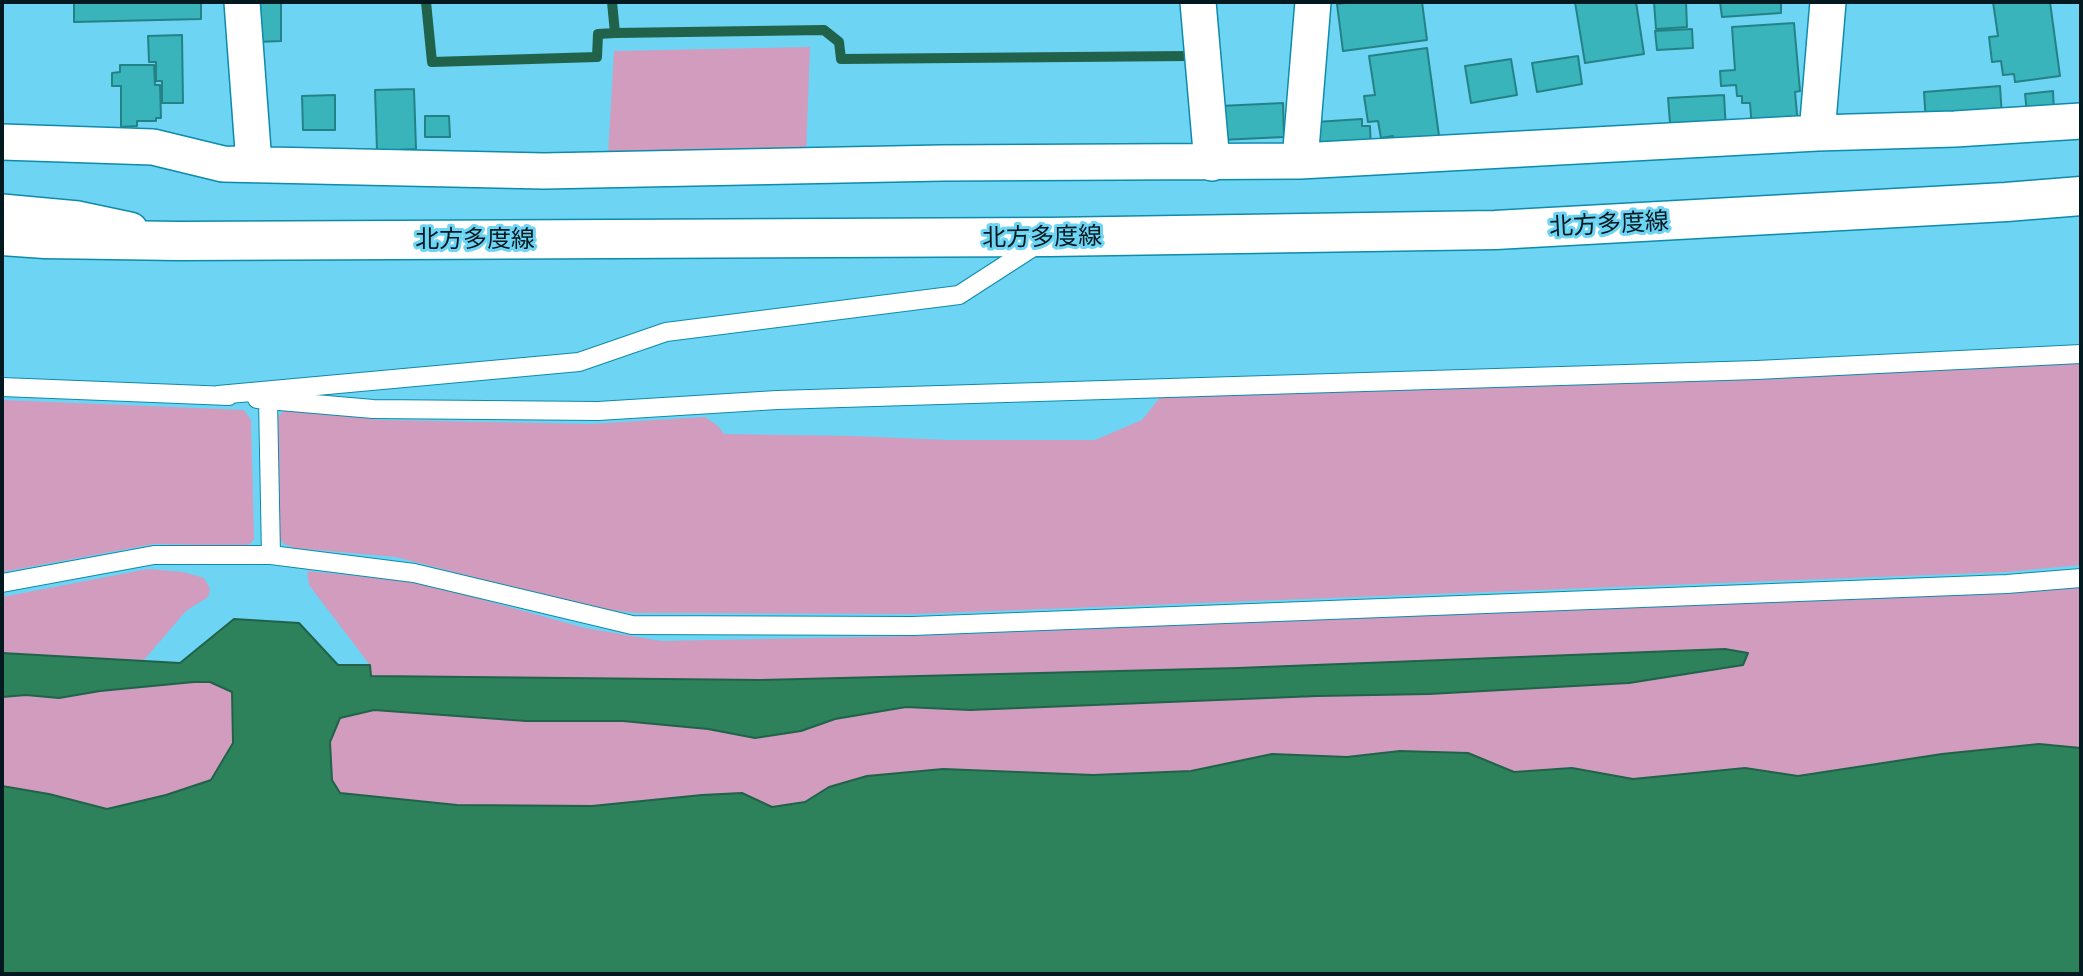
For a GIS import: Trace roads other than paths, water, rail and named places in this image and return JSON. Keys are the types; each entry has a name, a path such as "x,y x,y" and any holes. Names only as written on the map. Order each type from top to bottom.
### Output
{"main road":[{"name":"北方多度線","path":"2,236 178,241 1049,237 1494,230 2081,196"}],"street":[{"path":"242,2 254,163"},
{"path":"1198,2 1212,163"},
{"path":"1300,161 1313,2"},
{"path":"1817,132 1828,2"},
{"path":"2,142 153,147 223,164 544,171 914,163 1300,161 1817,132 1955,129 2081,121"},
{"path":"2,212 78,219 178,241"}],"lane":[{"path":"218,395 579,362 666,332 959,295 1049,237"},
{"path":"2,387 218,395 373,409 597,411 791,400 1757,370 2081,354"},
{"path":"268,400 271,555"},
{"path":"2,583 154,555 271,555 414,573 632,625 913,626 2007,584 2081,578"}],"waterway":[{"path":"426,2 432,62 597,57 598,34 615,33"},
{"path":"612,2 615,33 824,30 839,42 841,59 1188,56"}]}
